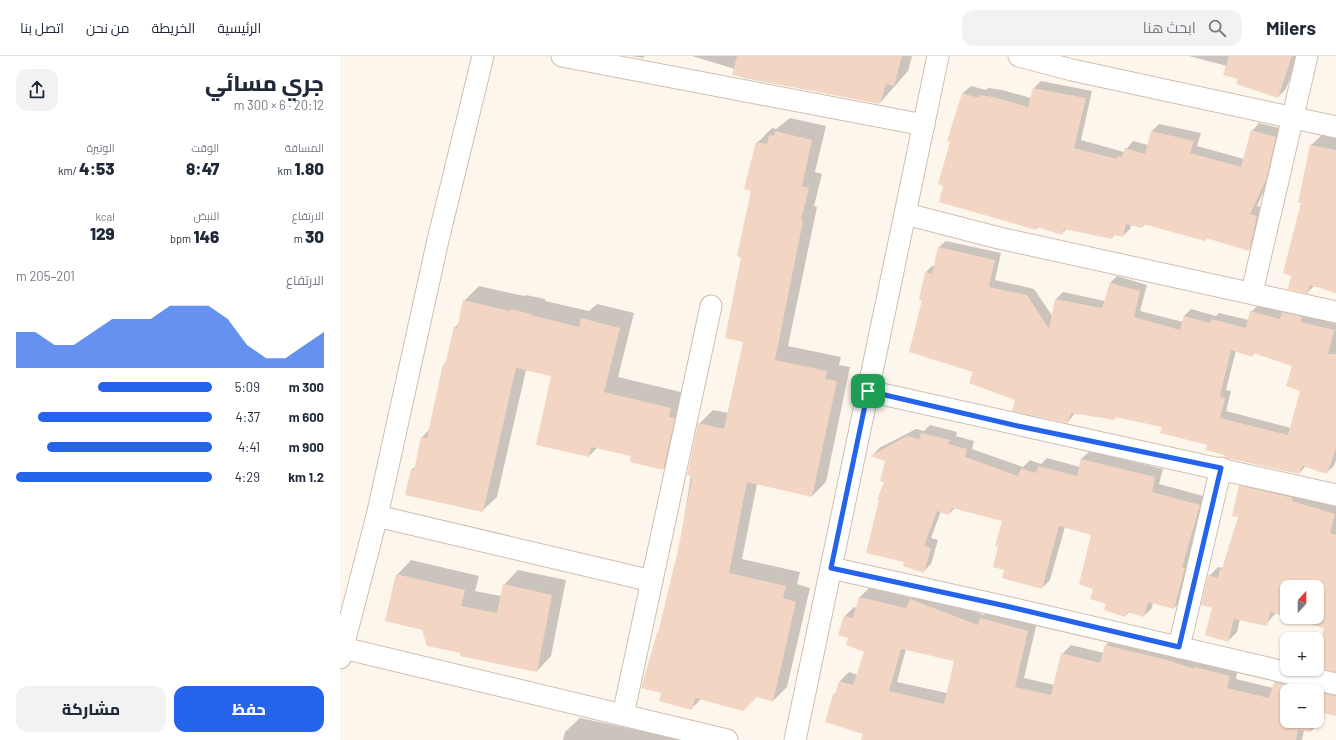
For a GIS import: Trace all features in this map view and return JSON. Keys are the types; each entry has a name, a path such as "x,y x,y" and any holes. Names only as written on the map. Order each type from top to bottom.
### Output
{"street":[{"path":"483,56 438,240 377,516 347,604 341,653 623,715 727,740"},
{"path":"562,56 924,125"},
{"path":"795,740 938,56"},
{"path":"1019,56 1336,127"},
{"path":"1252,292 1307,56"},
{"path":"906,214 999,238 1252,292 1336,312"},
{"path":"623,715 711,306"},
{"path":"868,391 1018,426 1221,468 1336,495"},
{"path":"1179,647 1221,468"},
{"path":"377,516 652,581"},
{"path":"831,568 1006,606 1336,684"}],"building":[{"path":"737,56 902,56 894,86 886,84 880,104 732,75"},
{"path":"1229,56 1292,56 1278,98 1236,84 1238,79 1223,75"},
{"path":"1033,88 1086,98 1074,148 1117,159 1118,156 1122,157 1125,148 1145,154 1151,131 1194,141 1190,153 1241,167 1251,130 1276,137 1266,180 1250,214 1257,216 1249,251 1206,238 1205,241 1143,224 1142,228 1126,224 1123,237 1113,235 1112,239 1064,229 1062,235 1037,227 1036,230 939,202 943,186 938,184 950,142 947,141 962,93 979,98 979,95 994,97 1028,107"},
{"path":"775,131 812,140 802,186 809,188 801,220 803,221 775,360 827,371 825,379 837,381 812,497 747,482 729,573 786,586 783,598 796,602 773,702 757,697 743,711 695,698 692,710 659,701 661,693 641,688 658,633 678,550 692,478 691,476 687,475 698,423 724,429 743,342 725,338 741,258 737,256 751,191 744,189 756,142 767,144 769,135 774,136"},
{"path":"1310,145 1336,150 1336,293 1310,285 1308,294 1288,289 1291,276 1283,273 1301,203 1298,203"},
{"path":"938,247 995,260 989,287 1027,295 1049,329 1055,299 1102,308 1110,283 1140,291 1134,317 1180,330 1184,316 1210,323 1211,319 1246,328 1250,311 1280,319 1282,312 1302,317 1301,322 1334,330 1328,354 1336,354 1336,448 1327,474 1302,466 1299,474 1227,458 1224,455 1206,450 1207,445 1160,433 1162,427 1115,417 1115,420 1071,413 1068,423 1012,411 1015,400 969,383 973,372 909,352 922,300 919,300 925,272 932,274","holes":["1231,350 1252,357 1253,353 1292,366 1286,386 1300,391 1288,435 1220,418 1225,398 1220,396"]},
{"path":"463,300 510,311 510,309 579,327 581,318 620,328 604,392 671,408 669,417 675,418 663,470 630,462 631,456 591,447 589,457 536,445 551,376 516,368 483,512 405,495 411,469 414,470 421,437 427,438 443,364 445,365 454,327 457,328"},
{"path":"921,433 950,440 948,444 967,449 965,457 1018,476 1021,468 1036,473 1038,466 1077,476 1081,459 1155,477 1152,492 1200,505 1182,567 1185,568 1174,609 1148,602 1144,617 1127,612 1125,617 1104,610 1106,604 1090,599 1093,589 1079,584 1091,535 1059,526 1042,589 1002,578 1004,570 993,567 998,547 995,546 1002,521 952,508 949,515 937,511 924,546 931,548 924,573 903,566 904,562 866,553 879,500 877,500 884,482 880,481 885,461 870,456 907,436 919,439"},
{"path":"1239,485 1293,498 1292,501 1335,514 1330,533 1336,535 1336,672 1324,669 1324,628 1311,624 1324,624 1324,580 1280,580 1280,615 1270,612 1267,626 1234,619 1228,642 1205,635 1212,608 1201,605 1208,575 1218,578 1220,569 1222,569 1238,517 1232,516"},
{"path":"396,574 465,590 461,606 497,613 503,584 552,595 537,672 460,656 460,653 427,646 422,630 385,621"},
{"path":"859,597 906,608 910,599 978,625 980,618 1028,631 1015,687 1051,695 1061,653 1100,663 1105,645 1167,660 1194,669 1195,667 1230,676 1227,688 1269,698 1274,682 1283,684 1280,684 1280,728 1311,728 1311,732 1298,730 1296,740 861,740 863,734 825,722 833,694 835,695 839,681 853,685 864,652 846,645 848,638 838,635 844,616 853,618","holes":["901,649 954,661 944,704 889,691"]},
{"path":"1324,693 1336,696 1336,716 1324,713"}],"route":[{"path":"868,391 1018,426 1221,468 1179,647 1006,606 831,568 868,391"}]}
